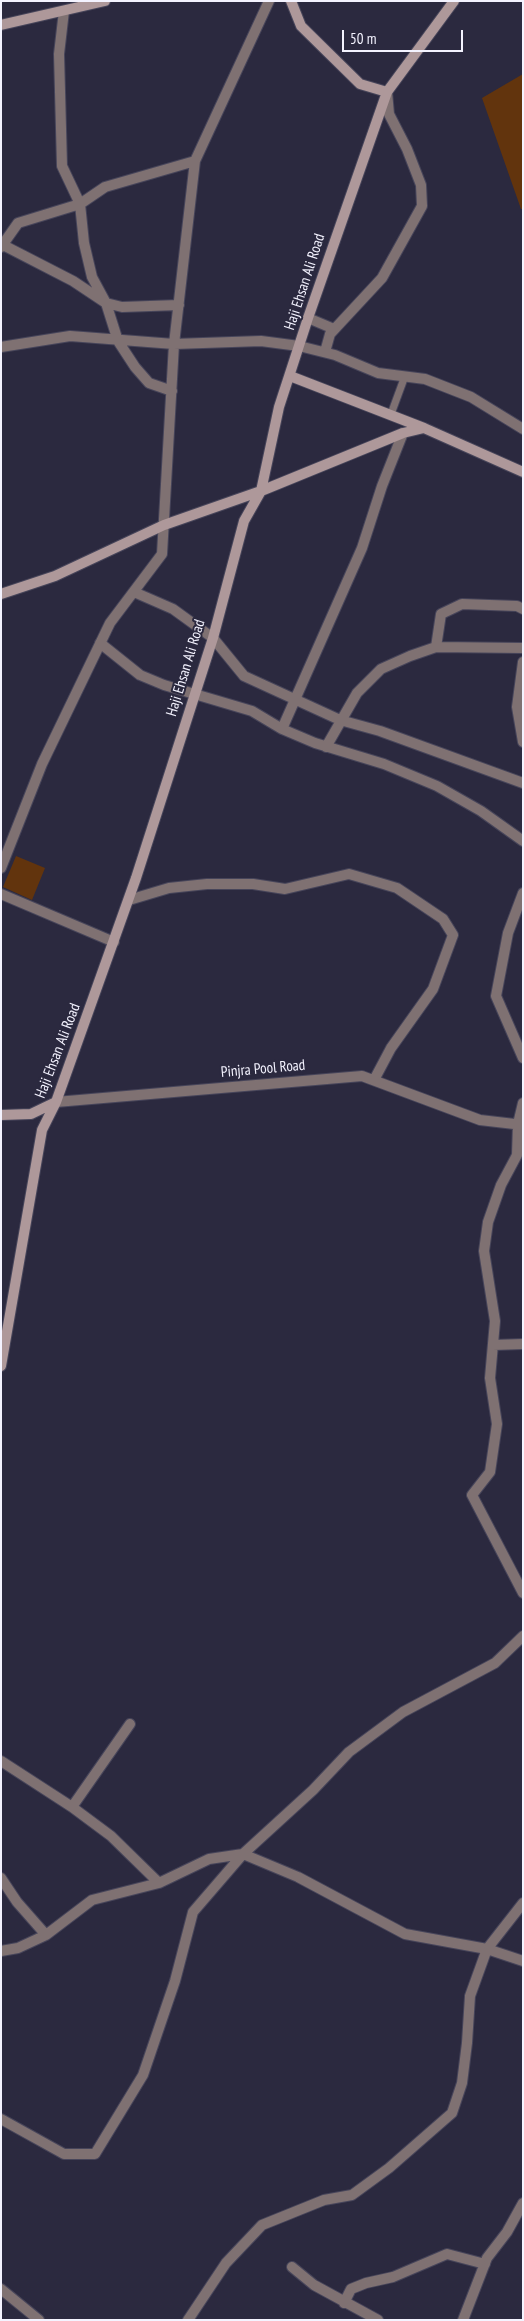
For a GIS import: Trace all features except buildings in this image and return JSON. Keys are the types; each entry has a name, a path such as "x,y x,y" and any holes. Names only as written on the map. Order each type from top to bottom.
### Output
{"street":[{"path":"1,25 105,1"},
{"path":"1,868 42,764 110,623 162,554 174,344 195,161 269,1"},
{"path":"291,1 301,26 360,84 387,92 389,114 407,149 421,185 422,206 382,278 330,334 324,352"},
{"name":"Haji Ehsan Ali Road","path":"1,1366 42,1130 56,1102 129,900 213,638 244,521 261,491 280,407 308,318 387,92 454,1"},
{"path":"64,10 58,54 62,166 80,204 84,243 92,277 106,303 118,342 149,383 172,391"},
{"path":"179,305 122,307 106,303 73,281 2,245 18,223 80,204 105,187 195,161"},
{"path":"308,318 334,329"},
{"path":"1,347 70,336 118,342 174,344 253,341 299,346 324,352 378,372 425,379 471,396 523,429"},
{"path":"290,376 391,414 523,472"},
{"path":"1,594 55,576 164,525 261,491 403,433 424,428"},
{"path":"282,729 362,548 382,486 403,433"},
{"path":"134,592 173,609 213,638 244,676 340,720 380,731 523,783"},
{"path":"436,647 441,614 462,604 517,606 523,609"},
{"path":"100,643 140,675 164,685 195,692 252,711 282,729 326,746 384,764 437,786 481,810 523,841"},
{"path":"326,746 357,693 381,669 436,647 523,648"},
{"path":"523,662 518,707 523,742"},
{"path":"129,900 169,888 207,884 253,884 285,889 348,874 396,888 443,919 453,935 433,989 392,1048 374,1080"},
{"path":"521,1052 496,996 508,933 523,893"},
{"path":"1,894 114,942"},
{"name":"Pinjra Pool Road","path":"1,1115 31,1114 56,1102 362,1076 480,1120 521,1125"},
{"path":"523,1103 517,1155 501,1185 488,1222 484,1251 495,1321 490,1378 496,1424 490,1472 472,1495 523,1593"},
{"path":"493,1345 523,1344"},
{"path":"1,2119 64,2154 96,2154 143,2075 175,1981 193,1912 243,1854 313,1790 349,1752 403,1712 495,1663 523,1636"},
{"path":"72,1807 130,1724"},
{"path":"1,1761 72,1807 111,1836 159,1883"},
{"path":"1,1952 18,1948 46,1935 92,1900 159,1883 209,1859 243,1854 298,1877 405,1934 487,1949 523,1961"},
{"path":"1,1878 17,1902 46,1935"},
{"path":"188,2320 226,2263 262,2224 324,2200 352,2194 389,2168 452,2113 462,2083 470,1996 487,1949 523,1903"},
{"path":"462,2320 485,2264 507,2232 523,2203"},
{"path":"344,2303 351,2289 366,2283 393,2278 447,2254 485,2264"},
{"path":"292,2267 314,2285 378,2320"},
{"path":"1,2289 39,2320"}],"lane":[{"path":"391,414 405,376"}]}
